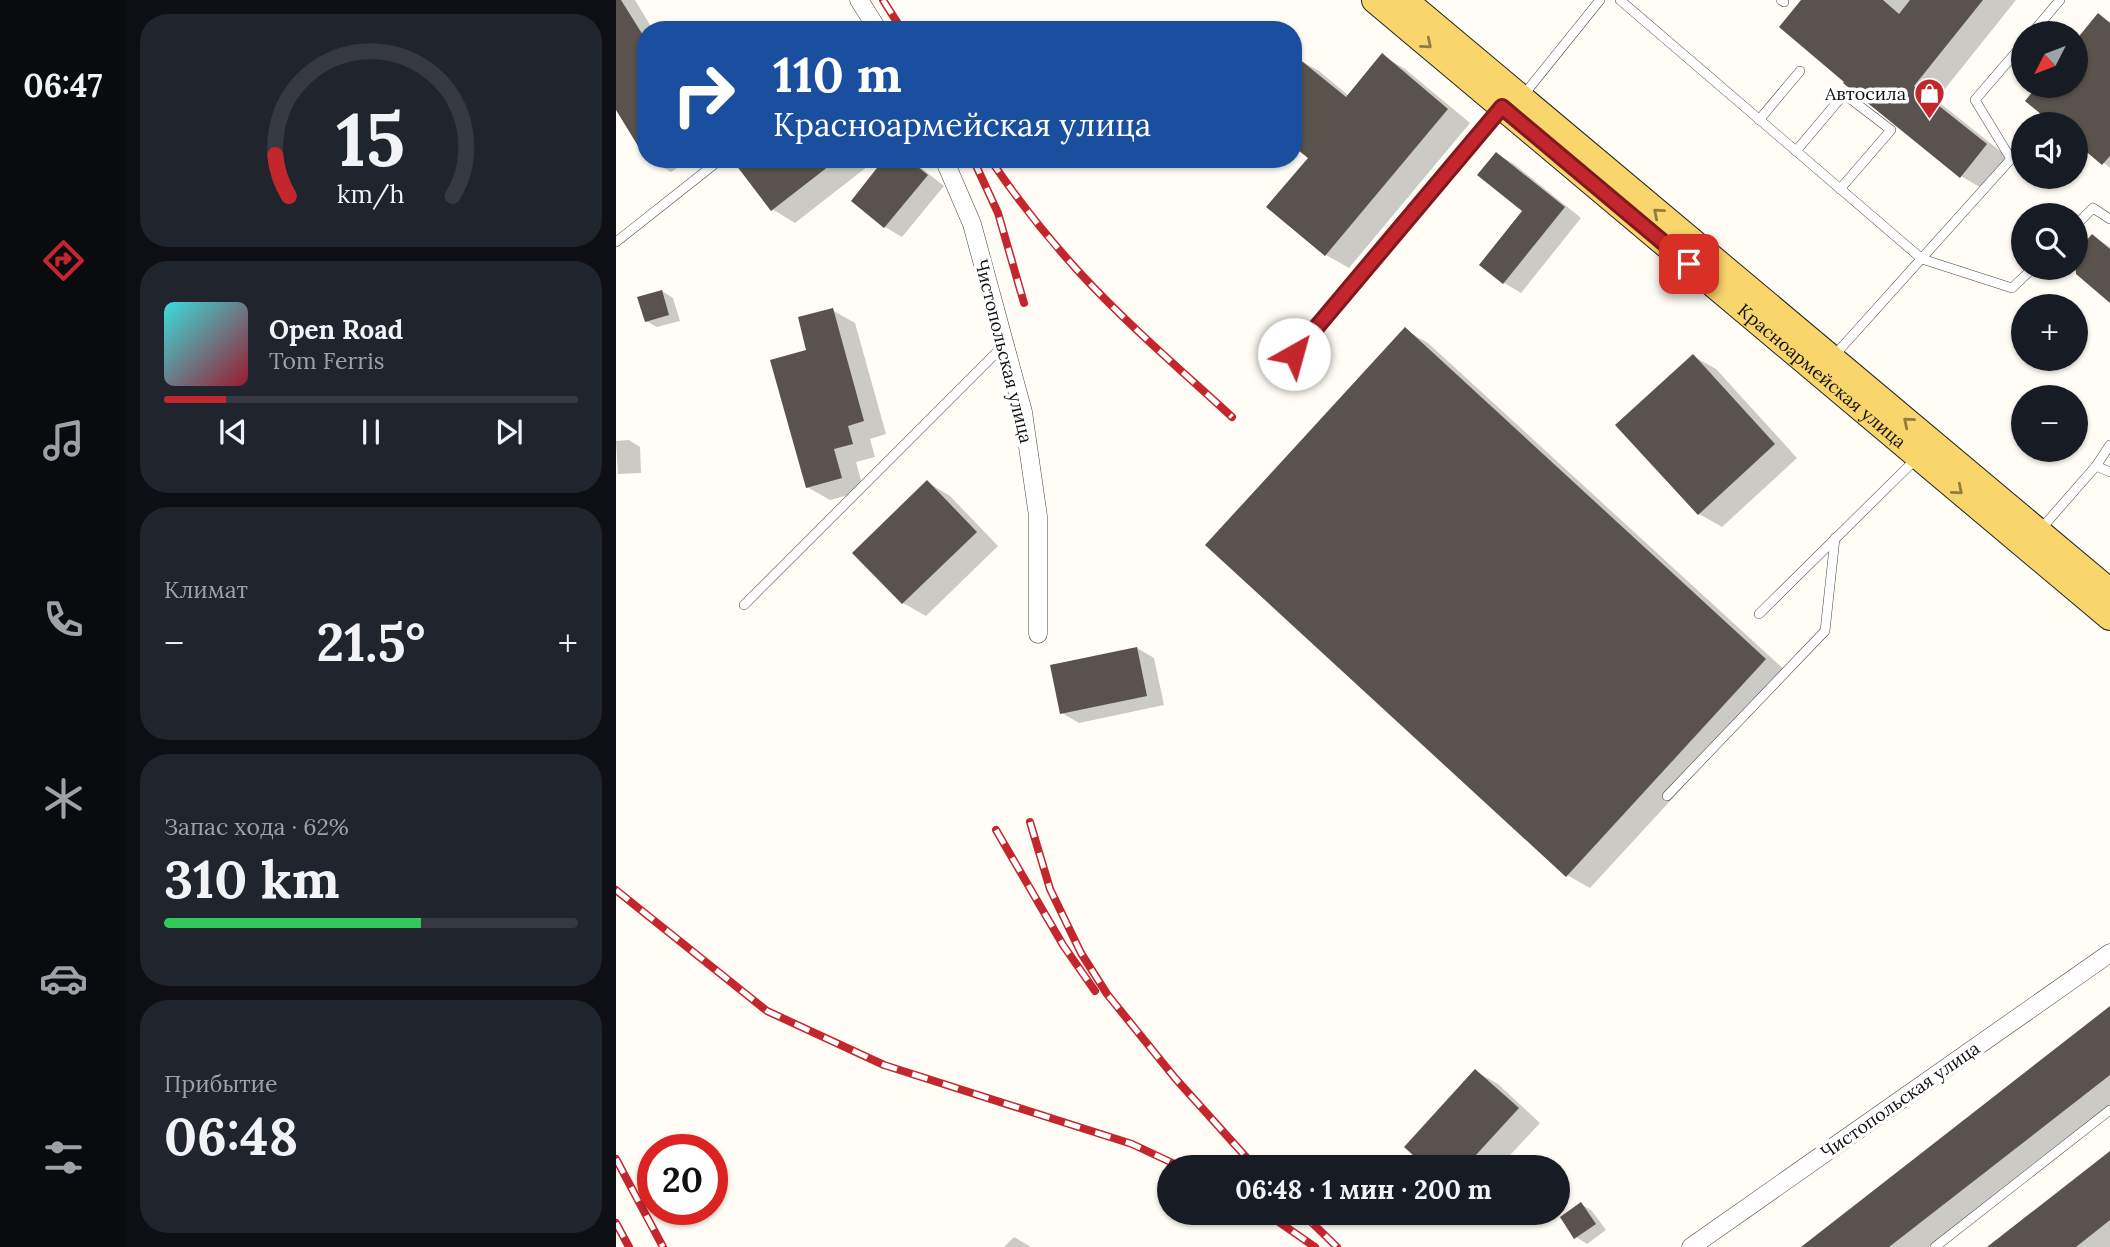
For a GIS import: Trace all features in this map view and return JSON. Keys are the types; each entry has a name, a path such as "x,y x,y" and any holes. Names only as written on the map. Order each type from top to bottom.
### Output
{"main road":[{"name":"Красноармейская улица","path":"1375,0 1511,103 1832,358 2110,592"},
{"name":"Красноармейская улица","path":"1404,0 1511,103 1919,457 2110,617"}],"street":[{"path":"859,0 872,21"},
{"name":"Чистопольская улица","path":"948,168 972,224 1023,412 1038,516 1038,634"},
{"name":"Чистопольская улица","path":"1690,1247 2110,953"}],"lane":[{"path":"1294,354 1600,0"},
{"path":"1620,0 1922,259 2012,288 2020,280"},
{"path":"2042,21 2060,0"},
{"path":"1832,358 2011,159 1975,100 2011,58"},
{"path":"1759,120 1800,71"},
{"path":"1796,151 1844,94 1891,131 1840,189"},
{"path":"616,242 710,168"},
{"path":"2088,213 2093,208 2110,219"},
{"path":"744,605 1004,344"},
{"path":"2039,532 2096,466 2110,445"},
{"path":"1759,614 1919,457"},
{"path":"2096,466 2110,472"},
{"path":"1667,796 1825,631 1835,538"},
{"path":"1935,1247 2110,1111"}],"building":[{"path":"616,0 621,0 637,26 637,144 616,110"},
{"path":"1801,0 1883,0 1899,14 1910,0 1983,0 1914,86 1987,144 1960,178 1779,27"},
{"path":"2098,13 2110,23 2110,156 2102,165 2088,153 2088,112 2038,112 2025,101 2027,98 2088,98 2088,25"},
{"path":"1382,53 1448,109 1325,256 1266,207 1308,158 1302,153 1302,61 1346,97"},
{"path":"1496,152 1565,207 1503,284 1479,265 1522,211 1477,175"},
{"path":"738,168 826,168 771,211"},
{"path":"877,168 919,168 928,175 884,228 851,201"},
{"path":"2092,234 2110,249 2110,303 2083,280 2088,280 2088,239"},
{"path":"662,290 669,315 645,322 637,297"},
{"path":"833,308 864,421 848,426 853,444 834,449 842,478 806,488 770,360 806,350 798,317"},
{"path":"1405,327 1766,659 1566,877 1205,545"},
{"path":"1693,354 1775,444 1698,515 1615,425"},
{"path":"927,480 977,532 902,604 852,553"},
{"path":"1137,647 1147,696 1060,714 1050,665"},
{"path":"2110,1006 2110,1075 1889,1247 1801,1247"},
{"path":"1475,1069 1519,1108 1476,1155 1413,1155 1404,1147"},
{"path":"2110,1151 2110,1220 2076,1247 1987,1247"},
{"path":"1581,1202 1596,1224 1574,1239 1565,1225 1570,1225 1570,1210"}],"railway":[{"path":"883,0 896,21"},
{"path":"977,168 998,213 1024,303"},
{"path":"996,168 1033,218 1080,273 1135,329 1232,417"},
{"path":"1030,822 1050,889 1081,953 1107,994 1175,1078 1244,1155"},
{"path":"996,830 1063,945 1095,991"},
{"path":"616,890 767,1011 884,1065 1132,1144 1157,1156"},
{"path":"616,1159 663,1247"},
{"path":"616,1223 629,1247"},
{"path":"1283,1225 1315,1247"},
{"path":"1314,1225 1337,1247"}],"place":[{"name":"Автосила","path":"1929,120"}],"route":[{"path":"1294,354 1502,107 1689,264"}]}
